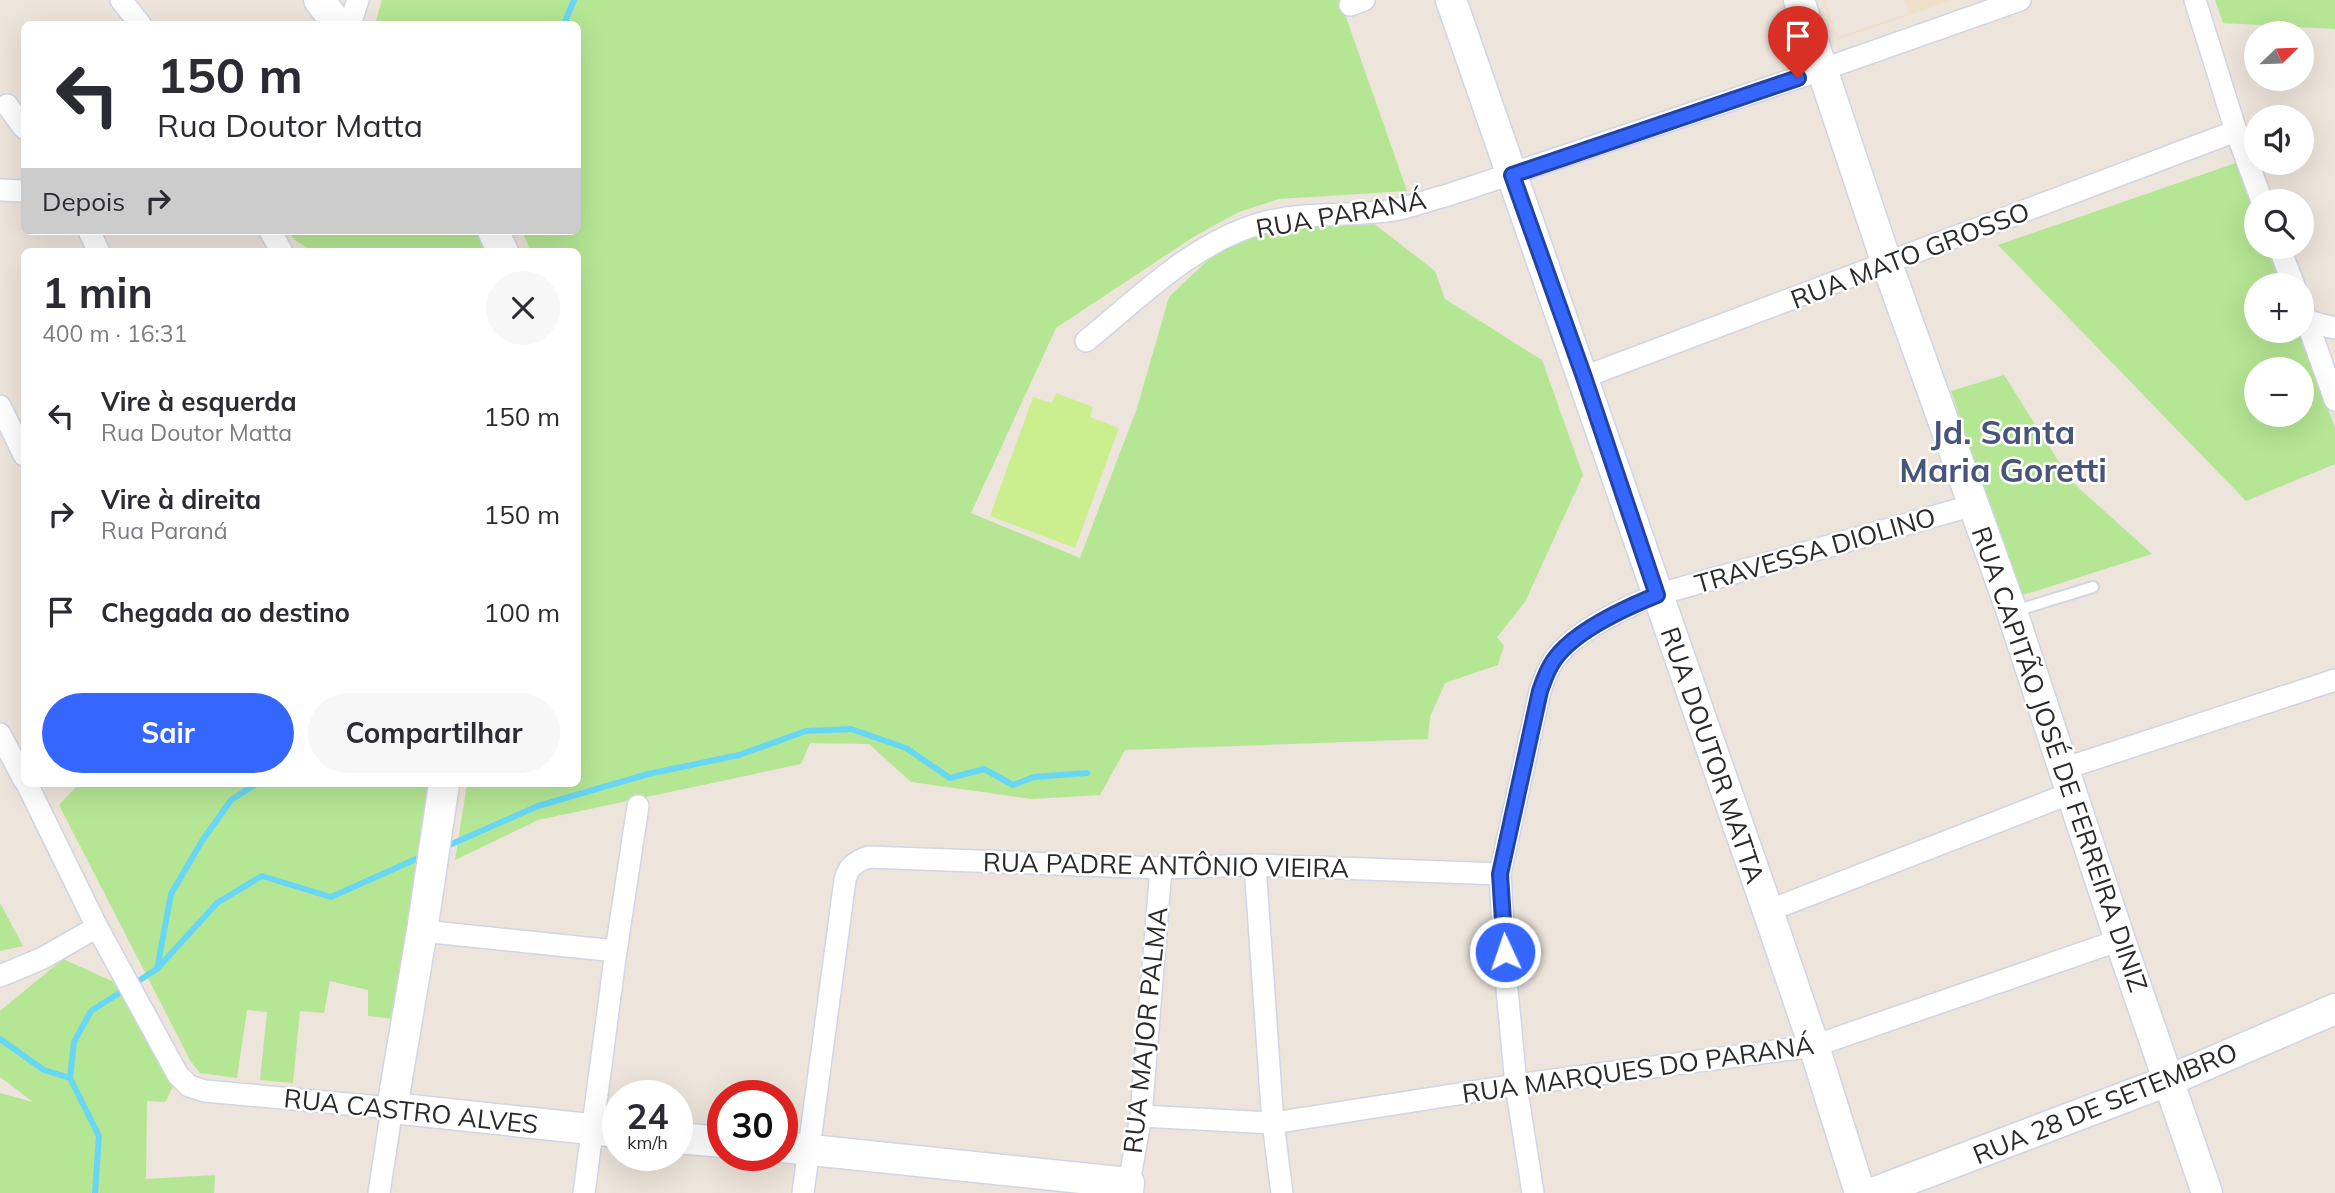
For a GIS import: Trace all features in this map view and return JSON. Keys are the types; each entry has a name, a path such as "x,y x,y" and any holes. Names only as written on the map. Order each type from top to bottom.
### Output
{"street":[{"path":"121,0 138,21"},
{"path":"319,0 336,21"},
{"path":"351,21 358,0"},
{"name":"RUA DOUTOR MATTA","path":"1451,0 1768,911 1860,1193"},
{"name":"RUA CAPITÃO JOSÉ DE FERREIRA DINIZ","path":"1799,0 1887,264 2012,612 2207,1193"},
{"name":"RUA PARANÁ","path":"1086,341 1183,263 1217,241 1262,223 1326,214 1394,210 1512,175 2020,0"},
{"path":"2195,0 2236,131 2258,189"},
{"path":"7,105 21,124"},
{"name":"RUA MATO GROSSO","path":"1584,377 2236,131"},
{"path":"0,190 21,191"},
{"path":"2314,318 2335,328"},
{"path":"2314,341 2335,400"},
{"path":"0,407 14,450"},
{"name":"TRAVESSA DIOLINO","path":"1533,1193 1516,1085 1500,874 1540,691 1551,664 1567,645 1620,610 1657,595 1974,505"},
{"path":"1768,911 2067,781 2335,680"},
{"path":"0,734 21,768"},
{"path":"0,976 43,958 97,927 32,787"},
{"path":"379,1193 444,787"},
{"path":"608,1080 616,951 638,806"},
{"name":"RUA PADRE ANTÔNIO VIEIRA","path":"798,1133 847,870 856,861 867,857 1161,868 1255,865 1500,874"},
{"path":"1255,865 1273,1122 1282,1193"},
{"name":"RUA MAJOR PALMA","path":"1128,1188 1141,1116 1161,868"},
{"name":"RUA CASTRO ALVES","path":"97,927 178,1075 189,1086 205,1091 602,1131"},
{"path":"422,931 616,951"},
{"name":"RUA MARQUES DO PARANÁ","path":"1141,1116 1273,1122 1516,1085 1814,1046 2120,940"},
{"name":"RUA 28 DE SETEMBRO","path":"1873,1193 2170,1080 2335,1009"},
{"path":"584,1193 602,1140"},
{"path":"798,1149 1128,1188"},
{"path":"798,1166 803,1193"}],"lane":[{"path":"2012,612 2093,587"}],"shaded area":[{"path":"1822,0 1825,0 1838,37 1909,13 1904,0 1953,0 1837,40"}],"green space":[{"path":"382,0 1340,0 1407,191 1279,199 1239,212 1195,236 1056,328 971,513 1080,558 1137,408 1169,297 1210,258 1250,234 1283,223 1368,219 1435,271 1445,299 1542,360 1583,475 1525,602 1497,637 1504,646 1498,665 1445,683 1430,717 1428,739 1125,750 1100,795 1032,799 911,782 869,744 810,743 801,764 538,820 455,860 467,787 581,787 581,248 529,248 524,235 581,235 581,21 376,21"},
{"path":"2215,0 2335,0 2335,29 2314,28 2314,21 2223,23"},
{"path":"2239,162 2249,189 2244,189 2244,259 2273,259 2279,273 2244,273 2244,343 2304,343 2309,357 2244,357 2244,427 2314,427 2314,370 2335,428 2335,464 2246,501 1998,245"},
{"path":"291,235 481,235 487,248 307,248"},
{"path":"2004,375 2071,481 2152,554 2020,596 1951,391"},
{"path":"1056,393 1093,407 1090,417 1119,428 1075,548 990,516 1033,397 1052,403"},
{"path":"76,787 432,787 395,1019 368,1016 368,990 330,981 324,1013 300,1011 293,1083 260,1080 267,1012 247,1010 237,1078 200,1073 190,1060 59,805"},
{"path":"0,903 23,946 0,951"},
{"path":"63,959 114,982 173,1087 165,1102 147,1101 146,1179 215,1175 214,1193 0,1193 0,1093 33,1102 0,1077 0,1011"}],"waterway":[{"path":"565,21 574,0"},
{"path":"445,847 538,806 648,774 739,755 806,731 851,729 906,748 950,778 984,769 1013,785 1034,777 1087,773"},
{"path":"95,1193 99,1136 70,1078 74,1042 91,1011 157,969 171,894 202,841 231,800 251,787"},
{"path":"157,969 217,903 262,876 331,897 425,855"},
{"path":"0,1039 44,1070 70,1078"}],"district":[{"name":"Jd. Santa Maria Goretti","path":"2003,450"}],"route":[{"path":"1505,952 1500,874 1540,691 1551,664 1567,645 1620,610 1657,595 1584,377 1512,175 1798,78"}]}
